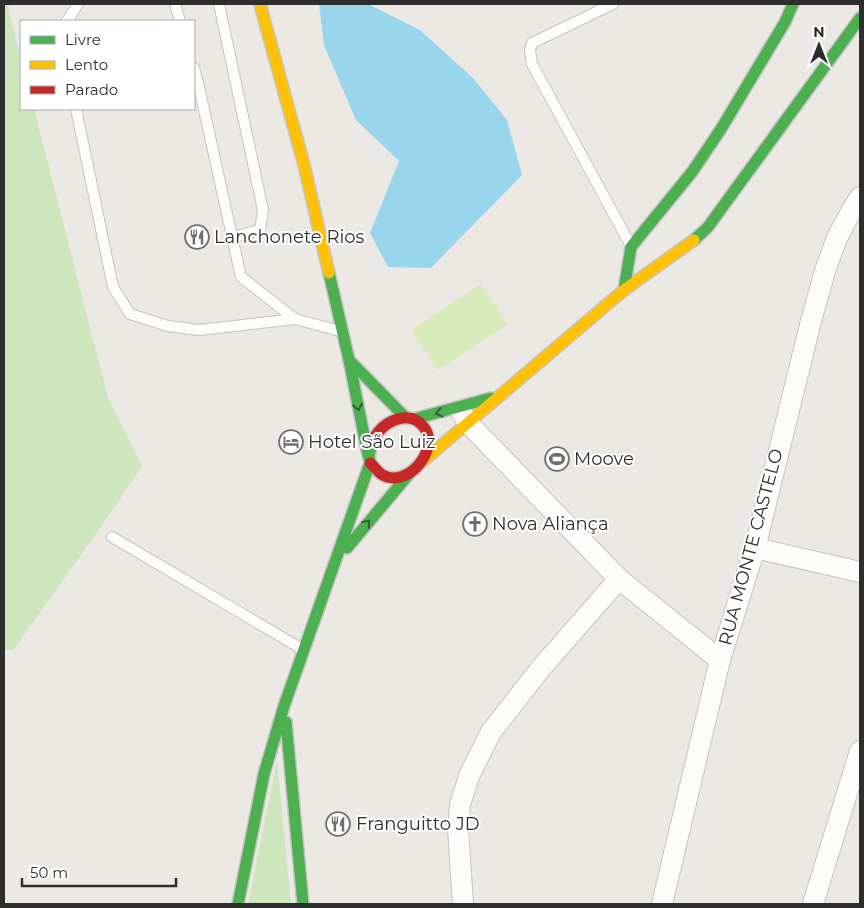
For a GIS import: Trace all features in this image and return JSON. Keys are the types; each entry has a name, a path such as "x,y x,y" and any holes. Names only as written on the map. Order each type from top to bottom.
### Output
{"main road":[{"path":"260,4 304,165 349,360 369,459 373,468 386,477 395,479 409,474"},
{"path":"624,290 631,247 692,172 726,121 794,4"},
{"path":"336,560 409,474 463,416 498,396 624,290 692,243 708,227 860,18"},
{"path":"349,360 410,418 425,426 428,433 428,449 423,460"},
{"path":"238,904 264,774 284,706 336,560 369,459 370,444 378,431 393,421 410,418 463,416 498,396"},
{"path":"284,706 303,904"}],"street":[{"name":"RUA MONTE CASTELO","path":"662,904 720,660 754,548 825,270 837,238 860,197"},
{"path":"463,416 620,579 720,660"},
{"path":"754,548 860,572"},
{"path":"463,904 460,806 470,776 491,732 541,668 620,579"},
{"path":"813,904 860,751"}],"lane":[{"path":"68,20 78,4"},
{"path":"175,4 180,20"},
{"path":"219,4 263,210 260,230 232,237"},
{"path":"613,4 532,43 530,57 532,64 631,247"},
{"path":"195,72 241,277 295,319"},
{"path":"76,110 113,287 130,314 168,326 199,330 295,319 342,331"},
{"path":"112,537 304,650"}],"green space":[{"path":"4,4 12,4 8,7 20,55 20,110 34,110 108,398 142,466 13,650 4,651"},
{"path":"481,284 508,324 438,370 411,330"},
{"path":"277,760 291,904 248,904"}],"water":[{"path":"319,4 368,4 420,30 473,78 507,120 522,175 431,268 388,267 370,233 399,161 356,120 324,45"}],"traffic: fast":[{"path":"624,290 631,247 692,172 721,129 785,22 793,4"},
{"path":"694,240 708,227 860,18"},
{"path":"329,273 368,455"},
{"path":"349,360 405,417"},
{"path":"414,419 491,398"},
{"path":"238,904 264,774 284,706 370,463 369,455 373,440"},
{"path":"347,548 409,474"},
{"path":"286,722 303,904"}],"traffic: slow":[{"path":"260,4 304,165 329,273"},
{"path":"423,461 624,290 694,240"}],"traffic: jam":[{"path":"370,463 381,474 391,478 401,477 419,465 428,445 428,435 423,426 409,418 398,419 389,423 378,432 373,440"}],"place":[{"name":"Lanchonete Rios","path":"197,237"},
{"name":"Hotel São Luiz","path":"291,442"},
{"name":"Moove","path":"557,459"},
{"name":"Nova Aliança","path":"475,524"},
{"name":"Franguitto JD","path":"338,824"}]}
